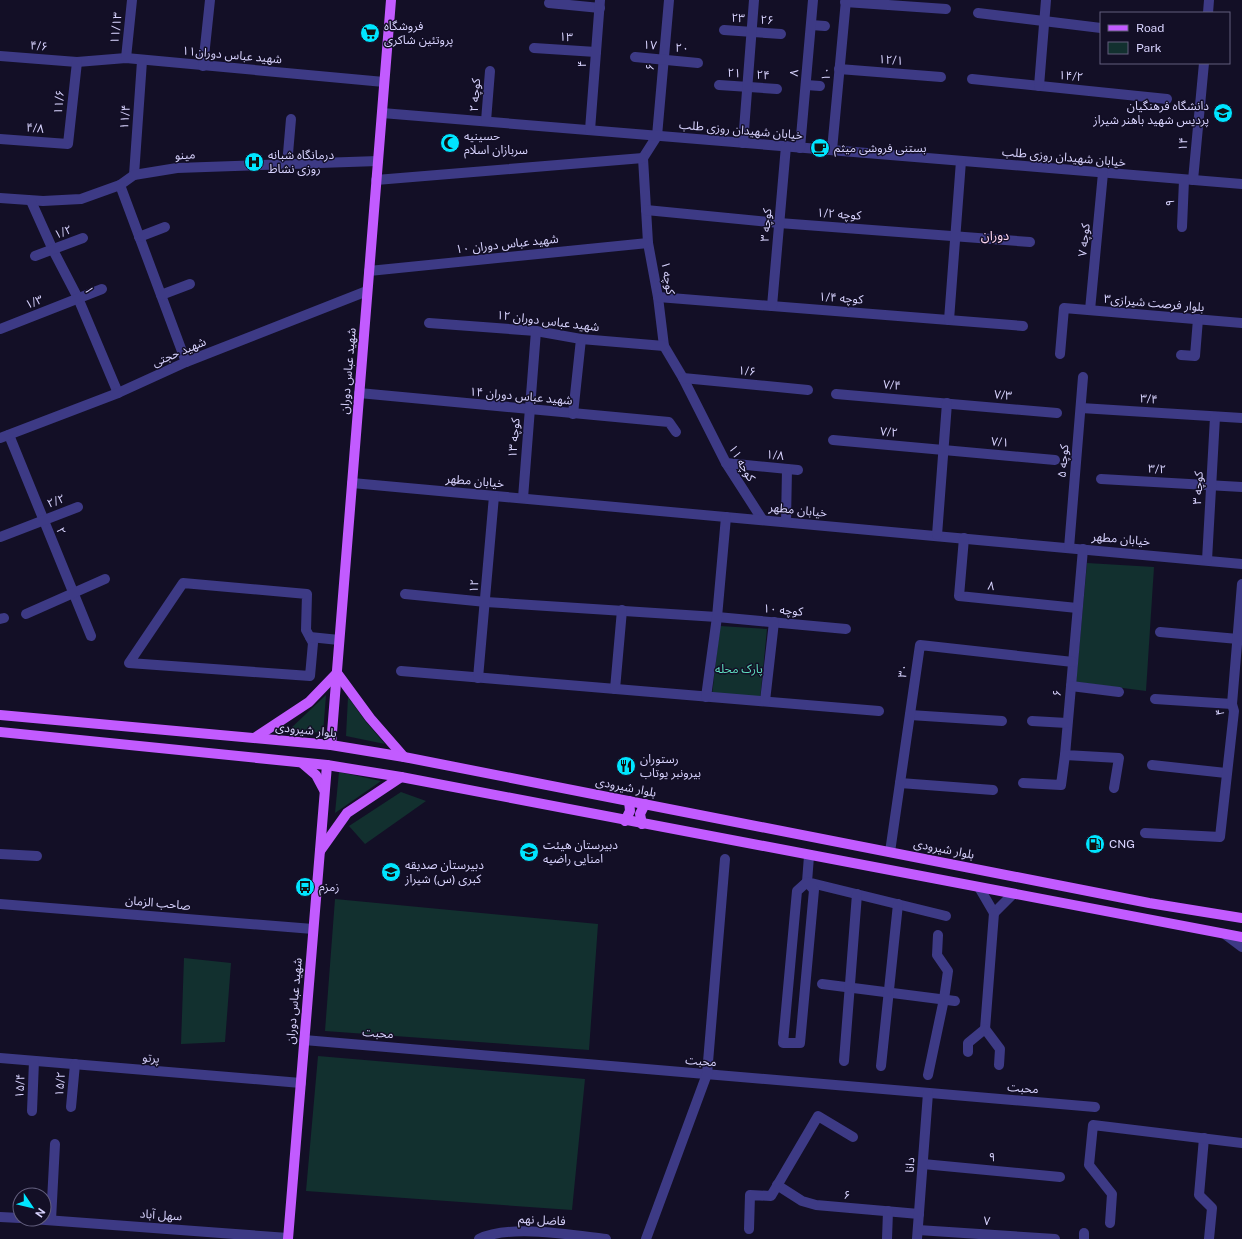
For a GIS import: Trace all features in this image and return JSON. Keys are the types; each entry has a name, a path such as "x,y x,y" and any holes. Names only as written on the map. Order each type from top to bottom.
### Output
{"main road":[{"name":"شهید عباس دوران","path":"331,745 391,0"},
{"path":"256,738 309,702 337,673 370,718 404,757"},
{"name":"بلوار شیرودی","path":"0,714 331,745 404,757 1149,903 1242,918"},
{"path":"32,735 34,718"},
{"path":"0,732 327,765 401,777 980,889 1242,937"},
{"path":"302,763 316,775 325,792"},
{"name":"شهید عباس دوران","path":"288,1238 327,765"},
{"path":"320,851 347,813 401,777"},
{"path":"625,820 630,811 629,801"},
{"path":"642,824 640,814 645,804"}],"street":[{"name":"۱۱/۱۳","path":"126,58 132,0"},
{"path":"203,66 210,0"},
{"name":"۶","path":"657,136 669,0"},
{"path":"743,143 754,0"},
{"name":"۸","path":"800,148 812,0"},
{"path":"1038,86 1046,0"},
{"path":"1208,12 1209,0"},
{"path":"846,1 946,9"},
{"name":"۱۰","path":"832,150 846,1"},
{"path":"549,3 600,4"},
{"name":"۴","path":"590,130 600,4"},
{"path":"978,13 1100,28"},
{"path":"810,25 826,26"},
{"name":"۲۳","path":"724,30 751,32"},
{"name":"۲۶","path":"751,32 781,34"},
{"name":"۱۳","path":"534,48 596,52"},
{"name":"۴/۶","path":"0,56 76,62"},
{"name":"۱۷","path":"635,57 664,59"},
{"name":"شهید عباس دوران۱۱","path":"76,62 126,58 142,61 384,82"},
{"name":"۲۰","path":"664,59 698,63"},
{"name":"۱۱/۴","path":"134,175 142,61"},
{"name":"۱۱/۶","path":"68,144 76,62"},
{"name":"۱۴","path":"1189,180 1204,64"},
{"name":"۱۲/۱","path":"839,69 941,76"},
{"name":"کوچه ۲","path":"486,122 490,71"},
{"name":"۱۴/۲","path":"972,79 1167,99"},
{"name":"۲۱","path":"719,85 747,87"},
{"path":"806,85 820,86"},
{"name":"۲۴","path":"747,87 777,89"},
{"name":"خیابان شهیدان روزی طلب","path":"382,113 1242,184"},
{"path":"287,165 291,119"},
{"path":"376,180 643,158 657,136"},
{"name":"۴/۸","path":"0,138 68,144"},
{"name":"کوچه ۳","path":"772,306 786,146"},
{"name":"کوچه ۱","path":"643,158 648,243 658,297 664,346 683,378 703,419"},
{"name":"مینو","path":"0,198 31,201 81,199 120,185 134,175 177,168 378,161"},
{"path":"949,320 961,161"},
{"name":"کوچه ۷","path":"1090,310 1103,173"},
{"name":"۹","path":"1182,227 1189,180"},
{"path":"120,185 186,362"},
{"name":"۱","path":"31,201 53,250 78,298 118,393"},
{"name":"کوچه ۱/۲","path":"646,210 1030,242"},
{"path":"139,237 165,227"},
{"name":"۱/۲","path":"35,256 82,238"},
{"name":"شهید عباس دوران ۱۰","path":"369,271 648,243"},
{"path":"161,295 190,284"},
{"name":"۱/۳","path":"0,329 102,289"},
{"name":"شهید حجتی","path":"4,436 118,393 186,362 367,291"},
{"name":"کوچه ۱/۴","path":"658,297 1023,326"},
{"name":"۳بلوار فرصت شیرازی","path":"1060,354 1064,308 1242,323"},
{"path":"1181,355 1195,356 1198,319"},
{"name":"شهید عباس دوران ۱۲","path":"429,323 536,331 581,339 664,346"},
{"name":"کوچه ۱۳","path":"522,498 536,331"},
{"path":"573,414 581,339"},
{"name":"کوچه ۵","path":"1069,548 1083,377"},
{"name":"۱/۶","path":"683,378 808,390"},
{"name":"شهید عباس دوران ۱۴","path":"359,393 669,422 676,432"},
{"name":"۷/۴","path":"836,394 947,403"},
{"path":"937,535 947,403"},
{"name":"۷/۳","path":"947,403 1057,413"},
{"name":"۳/۴","path":"1081,408 1242,418"},
{"name":"کوچه ۳","path":"1207,560 1215,417"},
{"name":"کوچه ۱۱","path":"703,419 726,463 762,519"},
{"name":"۲","path":"4,436 43,520 91,636"},
{"name":"۷/۲","path":"833,440 943,450"},
{"name":"۷/۱","path":"943,450 1055,460"},
{"name":"۱/۸","path":"726,463 798,470"},
{"path":"786,522 787,469"},
{"name":"۳/۲","path":"1101,479 1242,487"},
{"name":"خیابان مطهر","path":"352,483 762,519 1242,564"},
{"name":"۱۲","path":"478,678 486,602 494,496"},
{"name":"۲/۲","path":"0,537 78,506"},
{"path":"706,697 717,617 726,517"},
{"name":"۸","path":"964,538 959,596 1077,608"},
{"name":"۶","path":"1023,783 1062,785 1082,549"},
{"path":"26,614 105,580"},
{"path":"183,583 308,594 306,630 310,637 313,643 310,676 129,664 183,583"},
{"name":"۴","path":"1145,833 1220,837 1226,773 1236,709 1238,639 1242,584"},
{"name":"کوچه ۱۰","path":"405,594 486,602 717,617 846,629"},
{"path":"615,689 622,610"},
{"path":"765,702 774,622"},
{"path":"1160,632 1238,639"},
{"path":"310,637 339,640"},
{"name":"۳۰","path":"890,852 920,645 1073,662"},
{"path":"401,671 879,711"},
{"path":"1071,686 1119,692"},
{"path":"1155,699 1236,709"},
{"path":"910,715 1002,721"},
{"path":"1032,721 1067,723"},
{"path":"1065,755 1119,758 1114,788"},
{"path":"1152,765 1226,773"},
{"path":"900,783 993,790"},
{"path":"0,854 37,856"},
{"path":"807,882 797,890 783,1042 800,1043 814,890 807,882 809,856"},
{"path":"646,1239 707,1074 725,859"},
{"path":"807,882 946,916"},
{"path":"980,889 994,913 985,1029 1000,1049 999,1065"},
{"path":"844,1061 857,894"},
{"path":"994,913 1012,895"},
{"name":"صاحب الزمان","path":"0,904 314,929"},
{"path":"881,1066 898,904"},
{"path":"1226,934 1242,947"},
{"path":"928,1075 944,999 948,971 937,956 938,935"},
{"path":"822,984 955,1001"},
{"path":"968,1052 968,1044 985,1029"},
{"name":"محبت","path":"304,1040 1095,1107"},
{"name":"پرتو","path":"0,1058 301,1083"},
{"name":"۱۵/۴","path":"32,1112 34,1061"},
{"name":"۱۵/۲","path":"71,1107 75,1064"},
{"name":"دانا","path":"917,1235 928,1093"},
{"path":"749,1229 750,1195 771,1196 818,1116 853,1138"},
{"path":"1110,1224 1112,1194 1089,1165 1093,1125 1242,1143"},
{"path":"1204,1138 1199,1195 1212,1208 1209,1239"},
{"path":"52,1201 55,1144"},
{"name":"۹","path":"923,1164 1060,1176"},
{"name":"۶","path":"777,1185 802,1201 816,1205 919,1214"},
{"path":"887,1239 888,1211"},
{"path":"0,1217 12,1218"},
{"name":"سهل آباد","path":"52,1220 288,1238"},
{"name":"فاضل نهم","path":"478,1239 505,1232 530,1232 571,1237 606,1239"},
{"name":"۷","path":"917,1235 1055,1239"}],"green space":[{"path":"1087,563 1154,567 1146,691 1076,682"},
{"name":"پارک محله","path":"720,626 767,629 760,700 712,695"},
{"path":"326,695 323,733 289,730"},
{"path":"348,697 366,722 385,744 346,736"},
{"path":"339,772 381,781 335,813"},
{"path":"401,792 426,801 365,844 349,826"},
{"path":"335,899 598,924 589,1050 325,1031"},
{"path":"184,958 231,963 225,1042 181,1044"},
{"path":"318,1056 585,1079 572,1210 306,1191"}],"place":[{"name":"فروشگاه پروتئین شاکری","path":"370,33"},
{"name":"دانشگاه فرهنگیان پردیس شهید باهنر شیراز","path":"1223,113"},
{"name":"حسینیه سربازان اسلام","path":"450,143"},
{"name":"بستنی فروشی میثم","path":"820,148"},
{"name":"درمانگاه شبانه روزی نشاط","path":"254,162"},
{"name":"رستوران بیرونبر یوتاب","path":"626,766"},
{"name":"CNG","path":"1095,844"},
{"name":"دبیرستان هیئت امنایی راضیه","path":"529,852"},
{"name":"دبیرستان صدیقه کبری (س) شیراز","path":"391,872"},
{"name":"زمزم","path":"305,887"}],"district":[{"name":"دوران","path":"995,235"}]}
